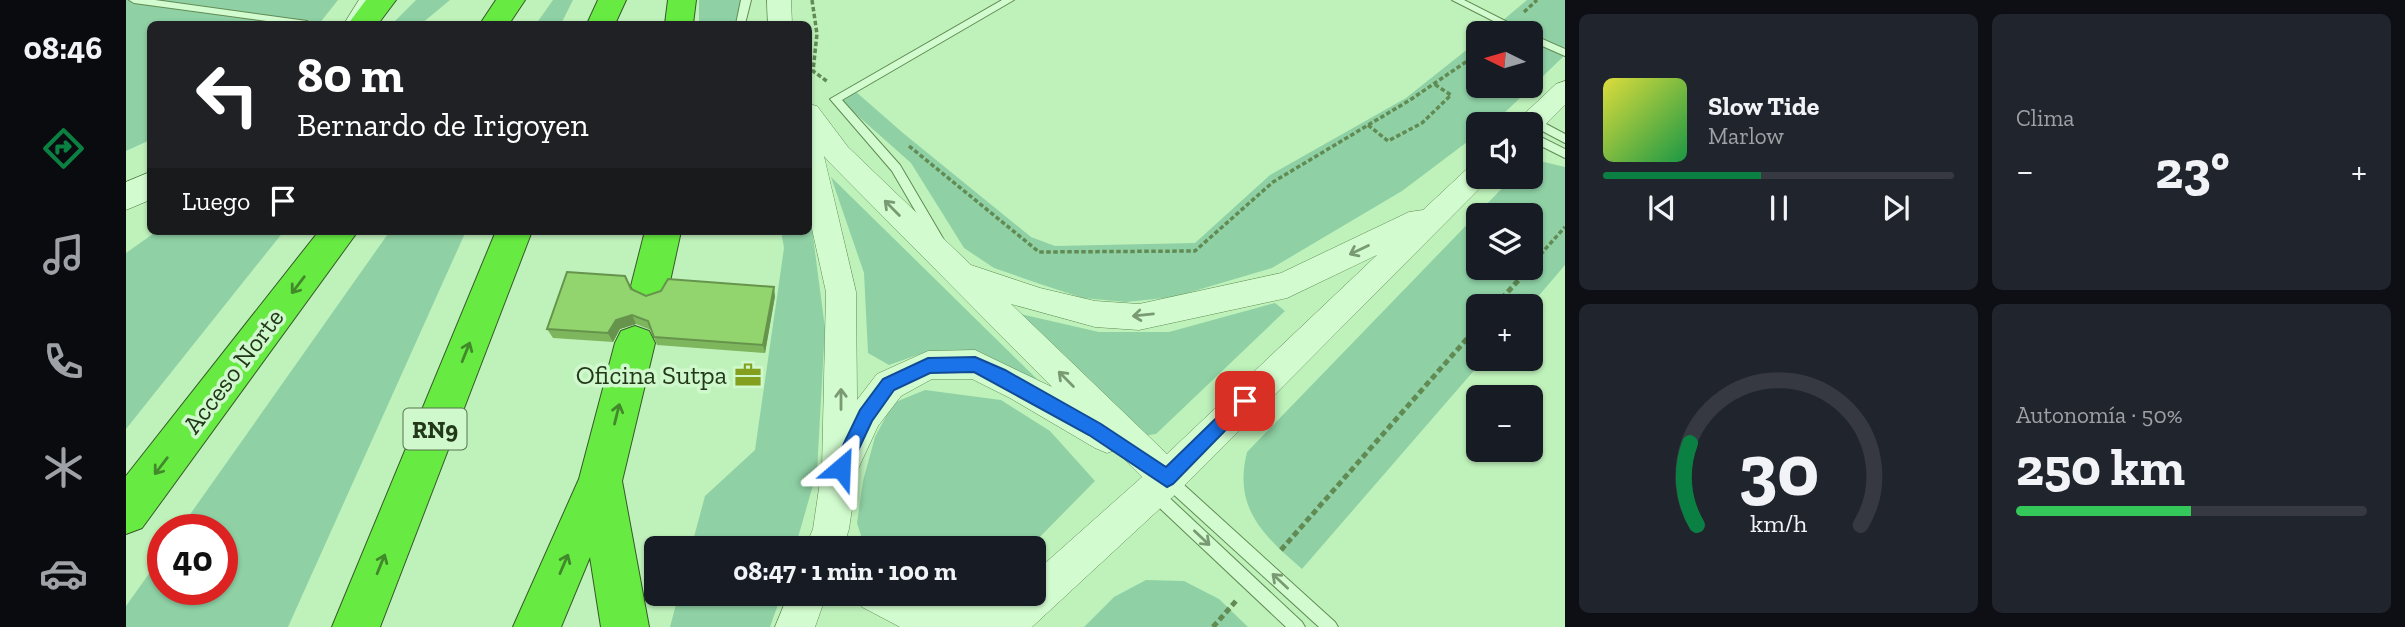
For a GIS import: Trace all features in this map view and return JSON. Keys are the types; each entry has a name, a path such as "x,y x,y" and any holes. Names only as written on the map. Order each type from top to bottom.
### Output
{"highway":[{"path":"496,21 511,0"},
{"path":"602,21 612,0"},
{"path":"680,21 682,0"},
{"path":"362,21 381,1"},
{"name":"Acceso Norte","path":"126,512 337,235"},
{"name":"RN9","path":"356,627 512,235"},
{"path":"650,286 662,235"},
{"path":"537,627 600,481 635,343"},
{"path":"600,481 625,627"}],"main road":[{"path":"126,197 147,186"}],"street":[{"path":"779,0 780,21"},
{"path":"1543,114 1565,90"},
{"path":"812,118 838,154 958,273 1159,485"},
{"path":"812,162 841,292 841,468 833,536"},
{"path":"899,606 909,612 932,617 1006,623 1159,485 1466,186"},
{"path":"958,273 1040,301 1095,314 1139,317 1287,285 1442,209"},
{"path":"841,468 866,415 888,385 928,365 948,363 975,365 1023,387 1095,430 1159,485"},
{"path":"795,627 803,606"}],"lane":[{"path":"134,0 285,21"},
{"path":"741,21 746,0"},
{"path":"958,273 896,168 835,99 1009,0"},
{"path":"1457,0 1500,21"},
{"path":"370,21 381,1"},
{"path":"1544,43 1565,53"},
{"path":"1543,131 1565,139"},
{"path":"1543,137 1565,154"},
{"path":"1159,485 1266,568 1330,627"},
{"path":"1159,485 1297,627"}],"path":[{"path":"812,0 817,34 813,71 844,93"},
{"path":"909,146 1038,252 1195,251 1273,182 1466,63"},
{"path":"1368,125 1388,141 1422,123 1451,95 1434,84"},
{"path":"1543,252 1565,227"},
{"path":"1506,294 1518,280"},
{"path":"1266,568 1466,340"}],"green space":[{"path":"126,0 338,0 321,21 147,21 147,141 126,151"},
{"path":"416,0 450,0 425,21 395,21"},
{"path":"553,0 573,0 562,21 538,21"},
{"path":"699,0 741,0 736,21 699,21"},
{"path":"1527,0 1565,0 1565,55 1544,75 1544,21 1502,21"},
{"path":"1466,50 1466,98 1520,98 1505,112 1466,112 1466,143 1402,191 1272,268 1174,297 1126,302 1083,298 994,268 964,248 911,163 840,100 855,91 1031,237 1055,246 1195,243 1270,175 1406,98"},
{"path":"1543,162 1565,167 1565,265 1540,294 1466,294 1466,371 1474,371 1302,569 1264,532 1248,505 1244,489 1247,452 1466,226 1466,280 1543,280 1543,203 1488,203 1501,189 1543,189"},
{"path":"831,177 1038,380 972,351 926,352 889,365 868,353 864,273"},
{"path":"812,229 825,328 817,471 798,536 694,536 705,496 755,450 784,248 782,235 812,235"},
{"path":"151,235 281,235 126,429 126,253"},
{"path":"387,235 464,235 288,627 126,627 126,606 147,576 147,605 238,605 238,514 190,514"},
{"path":"1275,303 1285,311 1156,434 1143,436 1016,313 1099,332 1169,332"},
{"path":"925,390 1001,400 1050,431 1095,481 1041,536 861,536 857,523 863,481 875,437 893,403"},
{"path":"1146,580 1184,581 1219,599 1248,627 1084,627 1114,597"},
{"path":"676,606 777,606 770,627 670,627"}],"building":[{"path":"567,272 625,276 631,289 646,296 661,291 668,279 774,287 763,345 654,337 648,321 632,315 616,320 608,333 547,329"}],"place":[{"name":"Oficina Sutpa","path":"748,375"}],"route":[{"path":"841,468 866,415 888,385 928,365 975,365 1023,387 1095,430 1167,478 1245,401"}]}
